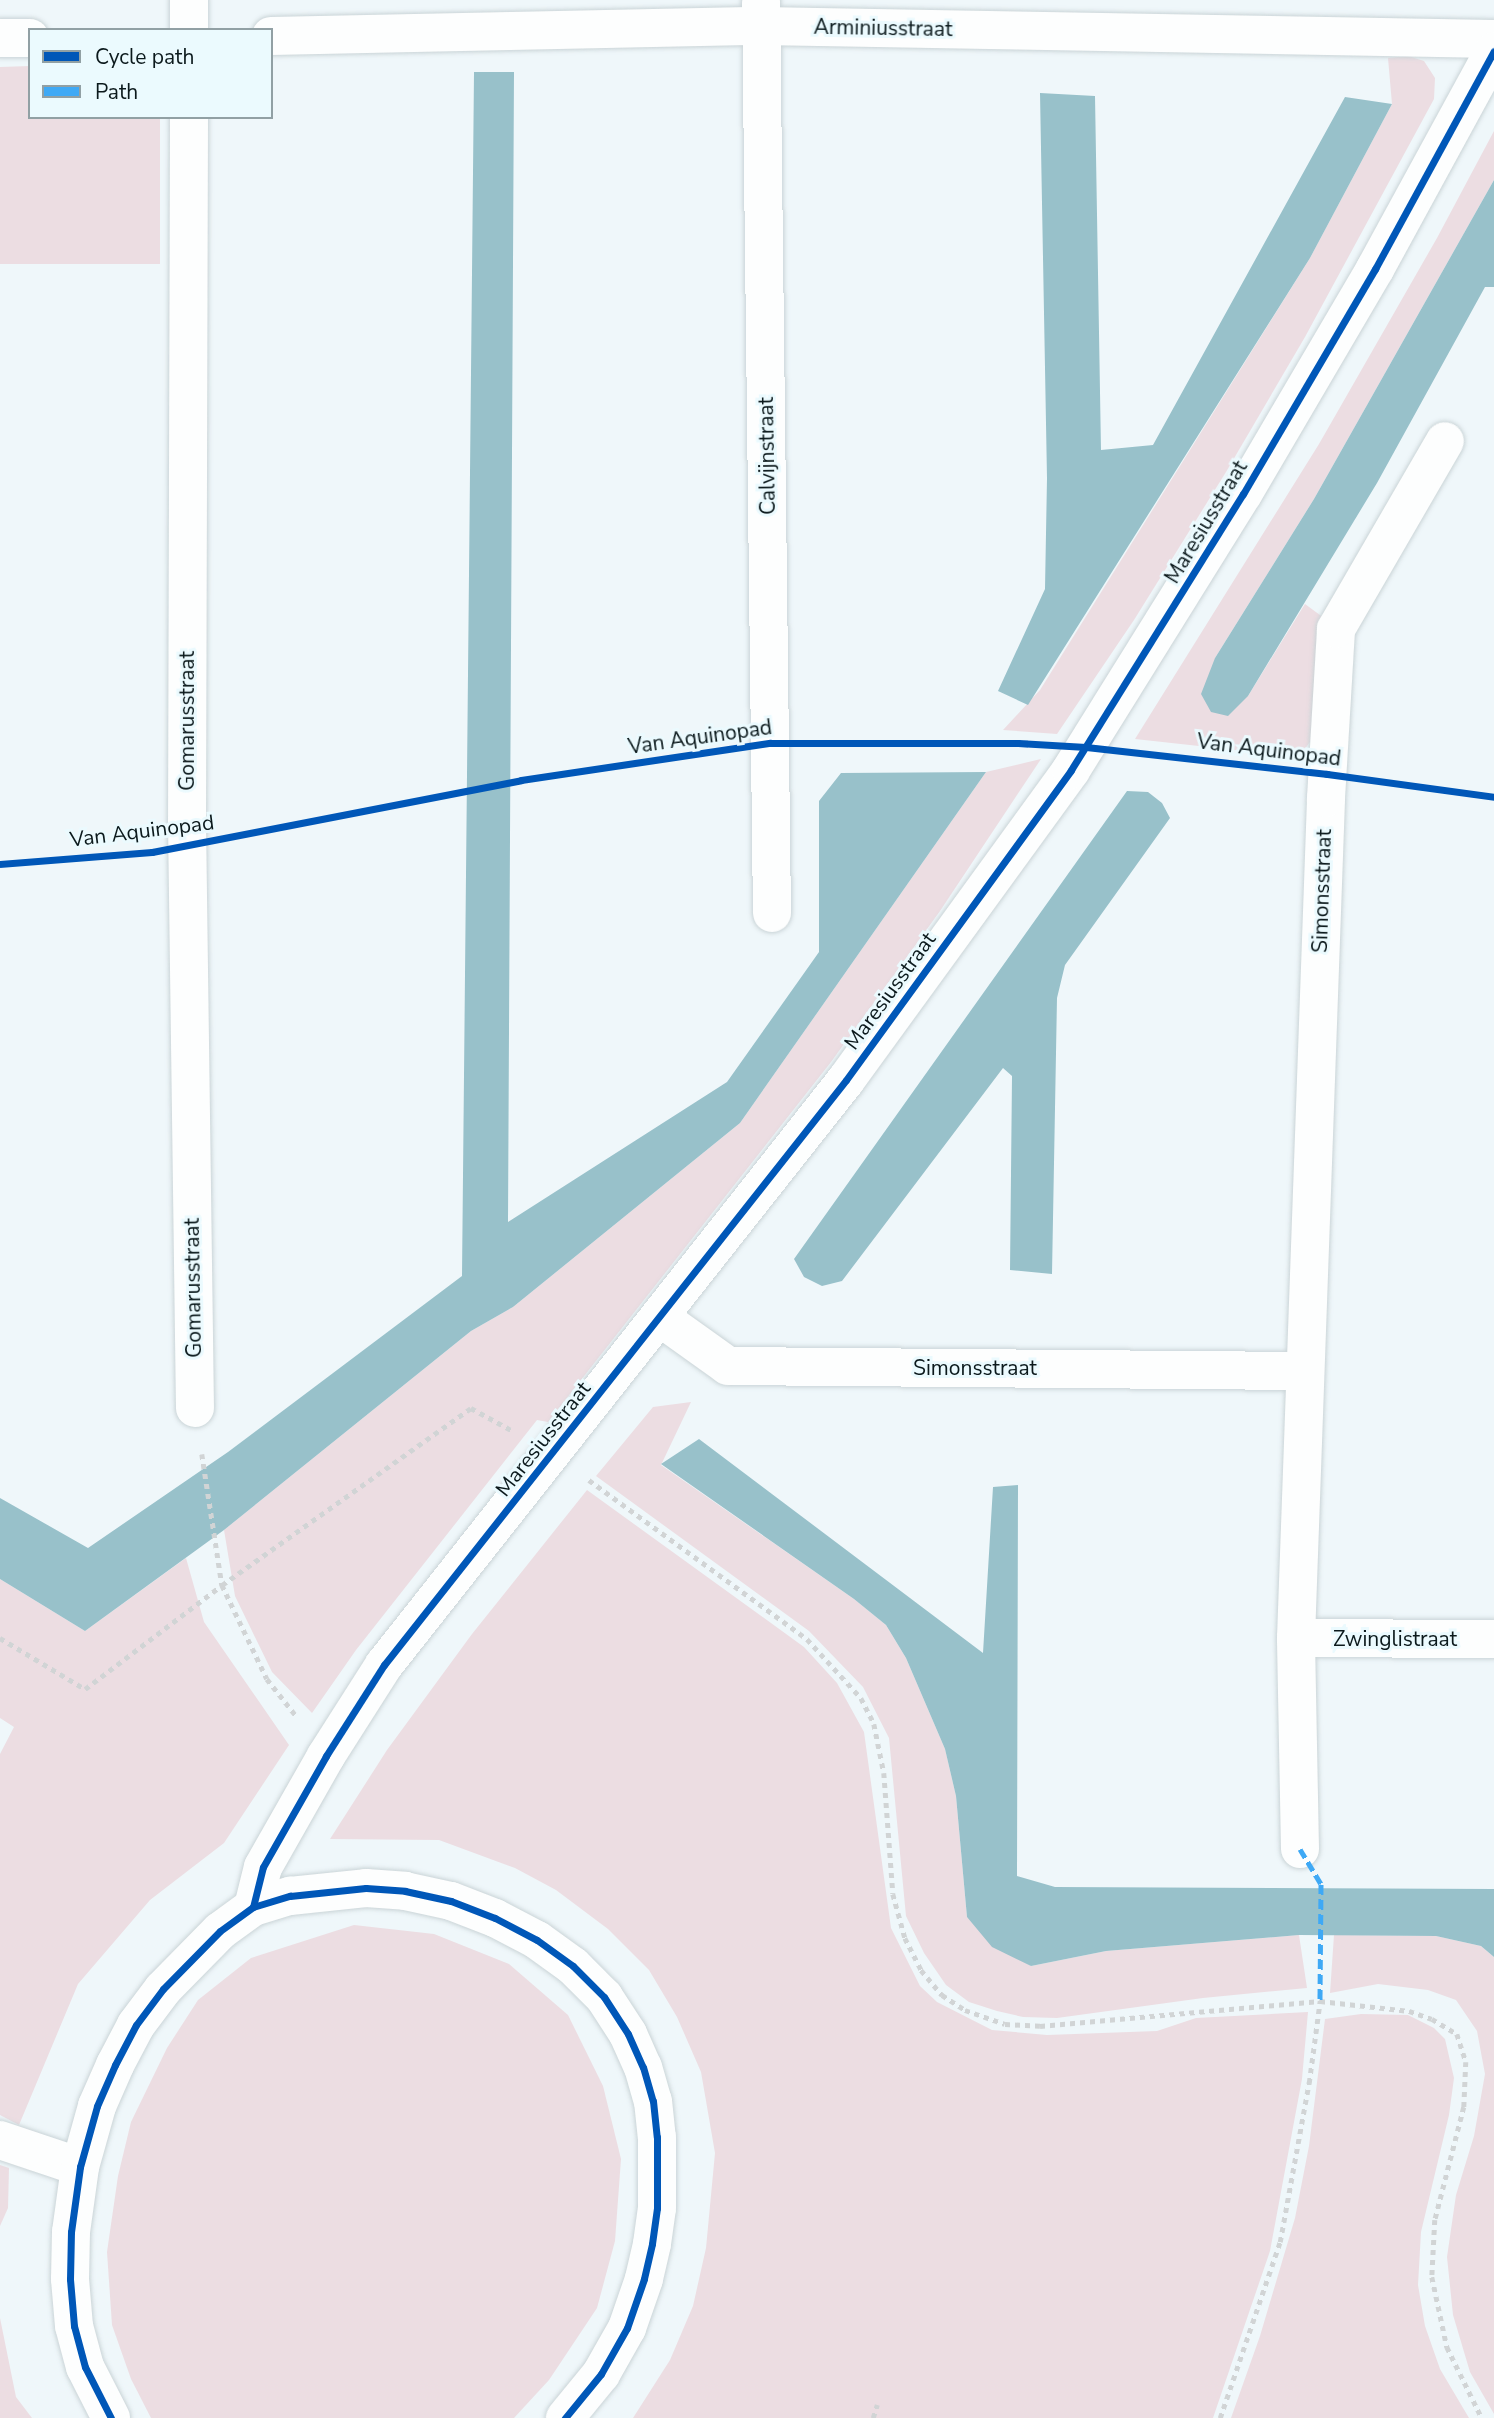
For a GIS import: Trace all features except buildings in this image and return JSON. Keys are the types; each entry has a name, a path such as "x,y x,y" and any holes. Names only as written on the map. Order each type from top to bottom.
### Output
{"street":[{"path":"189,0 189,28"},
{"name":"Arminiusstraat","path":"273,36 522,32 761,13 1494,39"},
{"name":"Calvijnstraat","path":"761,13 772,913"},
{"path":"0,38 28,38"},
{"name":"Maresiusstraat","path":"253,1907 262,1867 326,1756 384,1665 554,1454 846,1080 1071,770 1244,494 1375,269 1494,51"},
{"name":"Gomarusstraat","path":"189,119 187,822 195,1408"},
{"name":"Simonsstraat","path":"1300,1849 1296,1638 1326,798 1336,629 1445,441"},
{"name":"Simonsstraat","path":"661,1318 727,1366 1305,1371"},
{"name":"Zwinglistraat","path":"1296,1638 1494,1639"},
{"path":"111,2418 85,2367 74,2326 69,2279 71,2232 80,2167 97,2106 136,2025 190,1958 220,1931 253,1907 290,1896 366,1888 405,1891 451,1901 495,1917 537,1940 573,1966 604,1997 628,2034 643,2067 653,2101 657,2137 657,2208 652,2244 644,2279 626,2328 601,2374 565,2418"},
{"path":"0,2140 80,2167"}],"path":[{"path":"195,1408 222,1585 267,1679 326,1756"},
{"path":"0,1638 85,1689 222,1585 471,1408 554,1454 807,1639 861,1698 874,1724 884,1773 894,1894 905,1938 921,1970 942,1994 965,2010 1005,2024 1040,2026 1321,2001 1409,2011 1432,2019 1457,2034 1466,2062 1464,2107 1435,2220 1432,2277 1447,2347 1482,2418"},
{"path":"1220,2418 1280,2242 1310,2083 1321,2001"},
{"path":"873,2418 877,2405"}],"shaded area":[{"path":"1408,56 1424,61 1435,78 1434,99 1305,337 1226,472 1134,620 1057,734 1003,730 1040,690 1310,258 1392,104 1388,58"},
{"path":"28,66 28,119 160,119 160,264 0,264 0,67"},
{"path":"1494,131 1494,180 1314,499 1215,658 1248,696 1305,604 1324,618 1315,735 1299,757 1135,739 1319,444 1437,238"},
{"path":"1041,759 940,911 831,1062 548,1422 537,1420 356,1650 312,1713 272,1672 235,1596 224,1530 471,1331 513,1307 740,1123 986,772"},
{"path":"691,1402 661,1465 854,1599 886,1625 906,1658 945,1749 956,1796 967,1917 1031,1966 1106,1951 1299,1935 1307,1988 1203,1998 1057,2018 1023,2017 997,2011 969,2002 946,1985 924,1953 906,1916 889,1738 863,1687 809,1631 596,1476 653,1407"},
{"path":"587,1490 804,1647 837,1683 864,1732 891,1928 920,1986 937,2002 992,2030 1047,2035 1157,2031 1196,2018 1308,2012 1302,2079 1270,2251 1213,2418 633,2418 670,2360 693,2306 706,2248 715,2153 701,2072 677,2017 649,1970 608,1929 556,1890 515,1868 439,1840 330,1839 387,1750 472,1634"},
{"path":"186,1558 204,1622 289,1745 224,1843 150,1900 78,1984 19,2125 0,2115 0,1754 14,1727 0,1718 0,1579 85,1631"},
{"path":"354,1925 434,1934 509,1964 568,2015 603,2086 621,2159 615,2241 597,2308 549,2380 514,2418 151,2418 131,2379 112,2325 107,2252 118,2176 131,2122 167,2048 198,2000 251,1958"},
{"path":"1334,1935 1436,1936 1481,1946 1494,1957 1494,2414 1470,2372 1453,2315 1447,2257 1456,2195 1474,2136 1485,2074 1477,2031 1456,2000 1428,1990 1378,1984 1330,1993"},
{"path":"1361,2014 1408,2015 1434,2028 1445,2039 1454,2078 1449,2115 1421,2232 1418,2285 1425,2326 1440,2369 1469,2418 1231,2418 1260,2336 1295,2218 1309,2146 1325,2019"},
{"path":"0,2165 9,2168 8,2208 0,2226"},
{"path":"0,2318 16,2397 32,2418 0,2418"}],"water":[{"path":"474,72 514,72 508,1222 727,1082 819,952 819,801 841,773 986,772 740,1123 513,1307 471,1331 224,1530 85,1631 0,1579 0,1498 88,1548 228,1452 462,1276"},
{"path":"1040,93 1095,96 1101,450 1153,445 1345,97 1392,104 1310,258 1028,705 998,691 1045,589 1047,478"},
{"path":"1494,180 1494,287 1485,287 1377,483 1248,696 1228,716 1211,712 1201,694 1215,658 1314,499"},
{"path":"1127,791 1148,792 1162,803 1170,818 1065,965 1057,998 1052,1274 1010,1270 1012,1076 1003,1068 842,1281 822,1286 804,1277 794,1259"},
{"path":"699,1439 983,1653 993,1487 1018,1485 1017,1876 1055,1887 1494,1889 1494,1957 1481,1946 1436,1936 1299,1935 1106,1951 1031,1966 992,1947 967,1917 956,1796 945,1749 906,1658 886,1625 854,1599 661,1464"}],"marked path":[{"path":"1300,1849 1321,1884 1320,2001"}],"cycle path":[{"path":"253,1907 263,1867 326,1756 384,1665 846,1080 1071,770 1243,494 1375,269 1494,51"},
{"name":"Van Aquinopad","path":"0,864 152,852 521,780 770,743 1018,743 1086,747 1327,774 1494,797"},
{"path":"111,2418 85,2367 74,2326 70,2279 71,2232 80,2167 97,2106 115,2065 136,2025 163,1989 220,1931 253,1907 290,1896 366,1888 405,1891 451,1901 495,1918 537,1940 573,1966 604,1997 628,2034 643,2067 653,2101 657,2137 657,2208 652,2244 644,2279 627,2328 601,2374 565,2418"}]}
